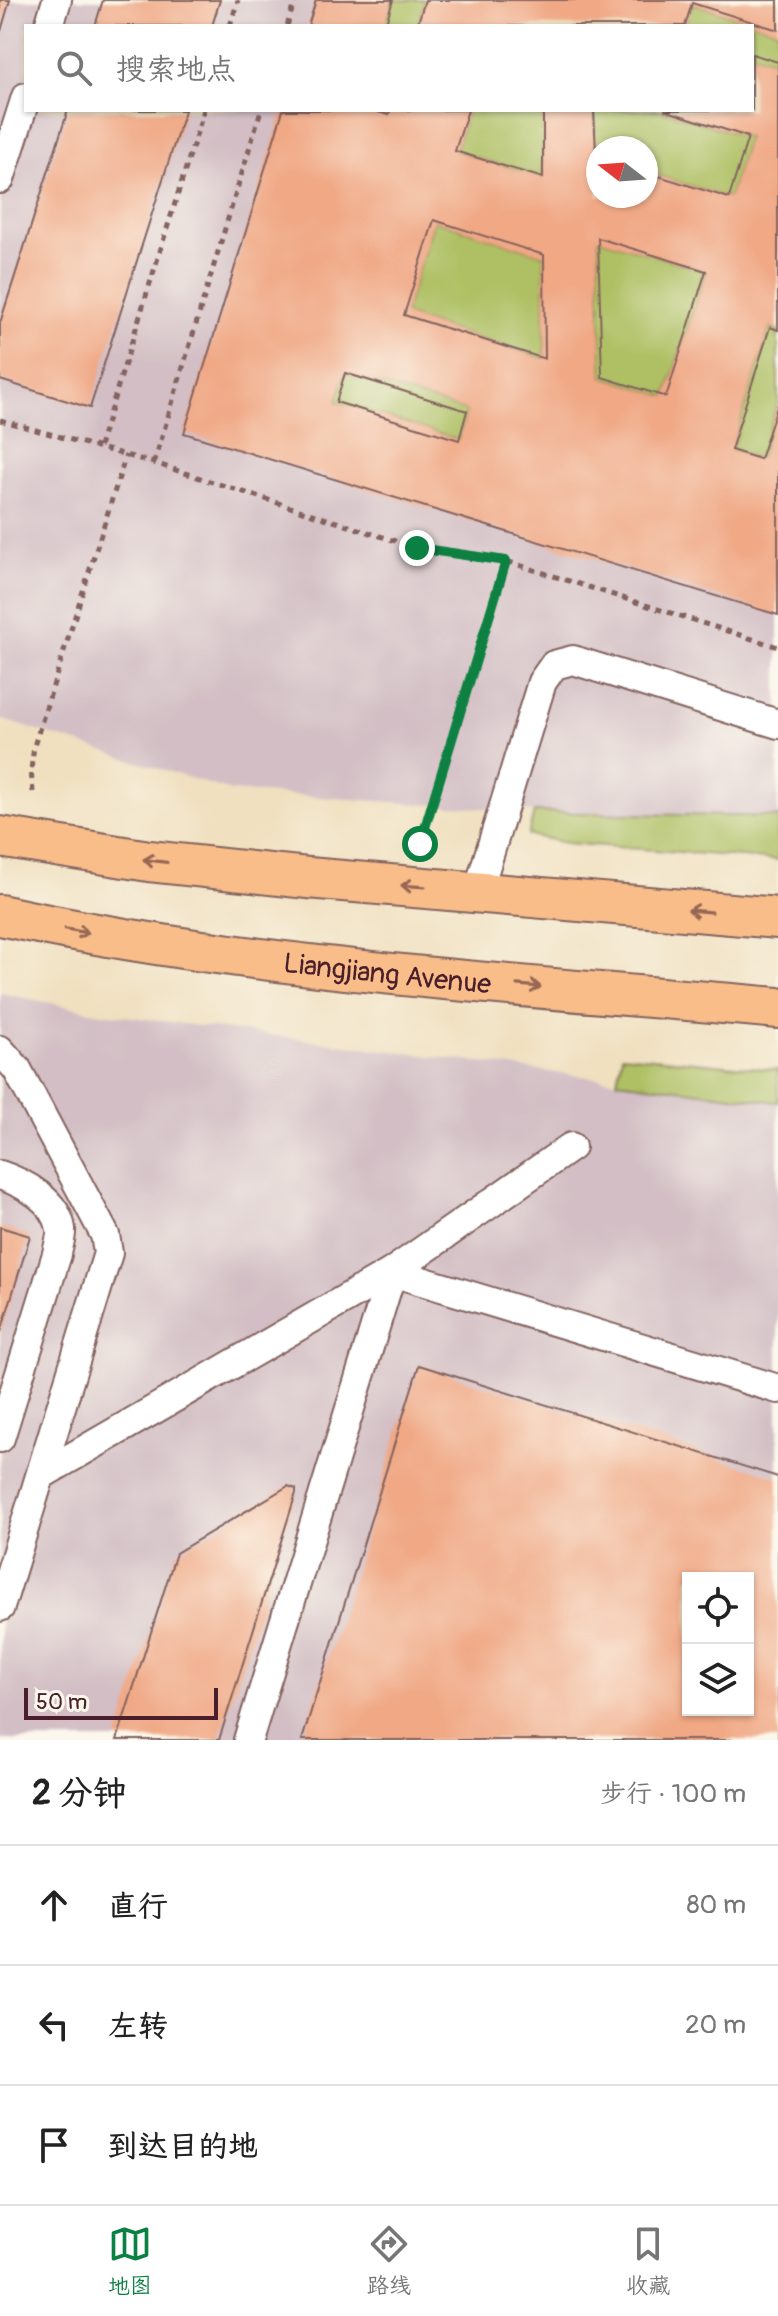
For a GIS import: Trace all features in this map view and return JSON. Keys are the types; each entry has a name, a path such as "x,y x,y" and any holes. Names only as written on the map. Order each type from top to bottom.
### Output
{"highway":[{"path":"0,837 149,861 308,878 778,918"},
{"name":"Liangjiang Avenue","path":"0,915 127,940 302,963 778,1008"}],"street":[{"path":"50,24 57,0"},
{"path":"0,179 24,103"},
{"path":"478,891 542,682 554,665 573,660 778,724"},
{"path":"0,1607 108,1253 105,1235 17,1069 2,1054"},
{"path":"41,1475 392,1272 571,1147"},
{"path":"0,1175 33,1190 50,1205 61,1229 57,1254 0,1438"},
{"path":"392,1272 778,1389"},
{"path":"248,1740 392,1272"}],"path":[{"path":"231,24 238,0"},
{"path":"288,24 295,0"},
{"path":"99,447 203,112"},
{"path":"154,463 260,112"},
{"path":"0,420 154,463 417,548 506,561 778,647"},
{"path":"33,792 31,770 34,746 126,455"},
{"path":"420,844 506,561"}],"shaded area":[{"path":"0,0 778,0 778,817 534,812 231,791 0,719"},
{"path":"0,993 102,1013 778,1102 778,1740 0,1740"}],"green space":[{"path":"393,0 425,0 418,24 386,24"},
{"path":"692,3 778,30 778,62 754,55 754,24 686,24"},
{"path":"467,112 543,112 543,178 455,151"},
{"path":"594,112 668,112 748,137 729,198 658,176 658,136 595,136"},
{"path":"434,220 544,255 545,359 404,315"},
{"path":"598,238 706,271 666,397 602,377"},
{"path":"770,327 778,330 778,402 760,459 731,450"},
{"path":"345,373 467,411 459,440 336,402"},
{"path":"534,812 778,817 778,860 566,843 528,835"},
{"path":"622,1055 778,1070 778,1102 617,1081"}],"building":[{"path":"0,0 10,0 1,31 0,31"},
{"path":"103,0 220,0 213,24 96,24"},
{"path":"316,0 393,0 386,24 309,24"},
{"path":"425,0 778,0 778,30 692,3 686,24 418,24"},
{"path":"754,55 778,62 778,330 770,327 731,450 760,459 778,404 778,615 184,433 282,112 378,112 389,115 390,112 467,112 455,151 543,178 543,112 594,112 595,136 586,136 586,208 658,208 658,176 729,198 748,137 670,112 754,112","holes":["434,220 544,255 545,359 404,315","598,238 706,271 666,397 602,377","345,373 467,411 459,440 336,402"]},
{"path":"67,112 184,112 90,408 0,380 0,323"},
{"path":"0,1227 30,1236 1,1332 0,1332"},
{"path":"419,1365 778,1477 778,1740 302,1740"},
{"path":"288,1486 296,1489 296,1493 219,1740 117,1740 176,1553"}],"route":[{"path":"417,548 506,561 420,844"}]}
